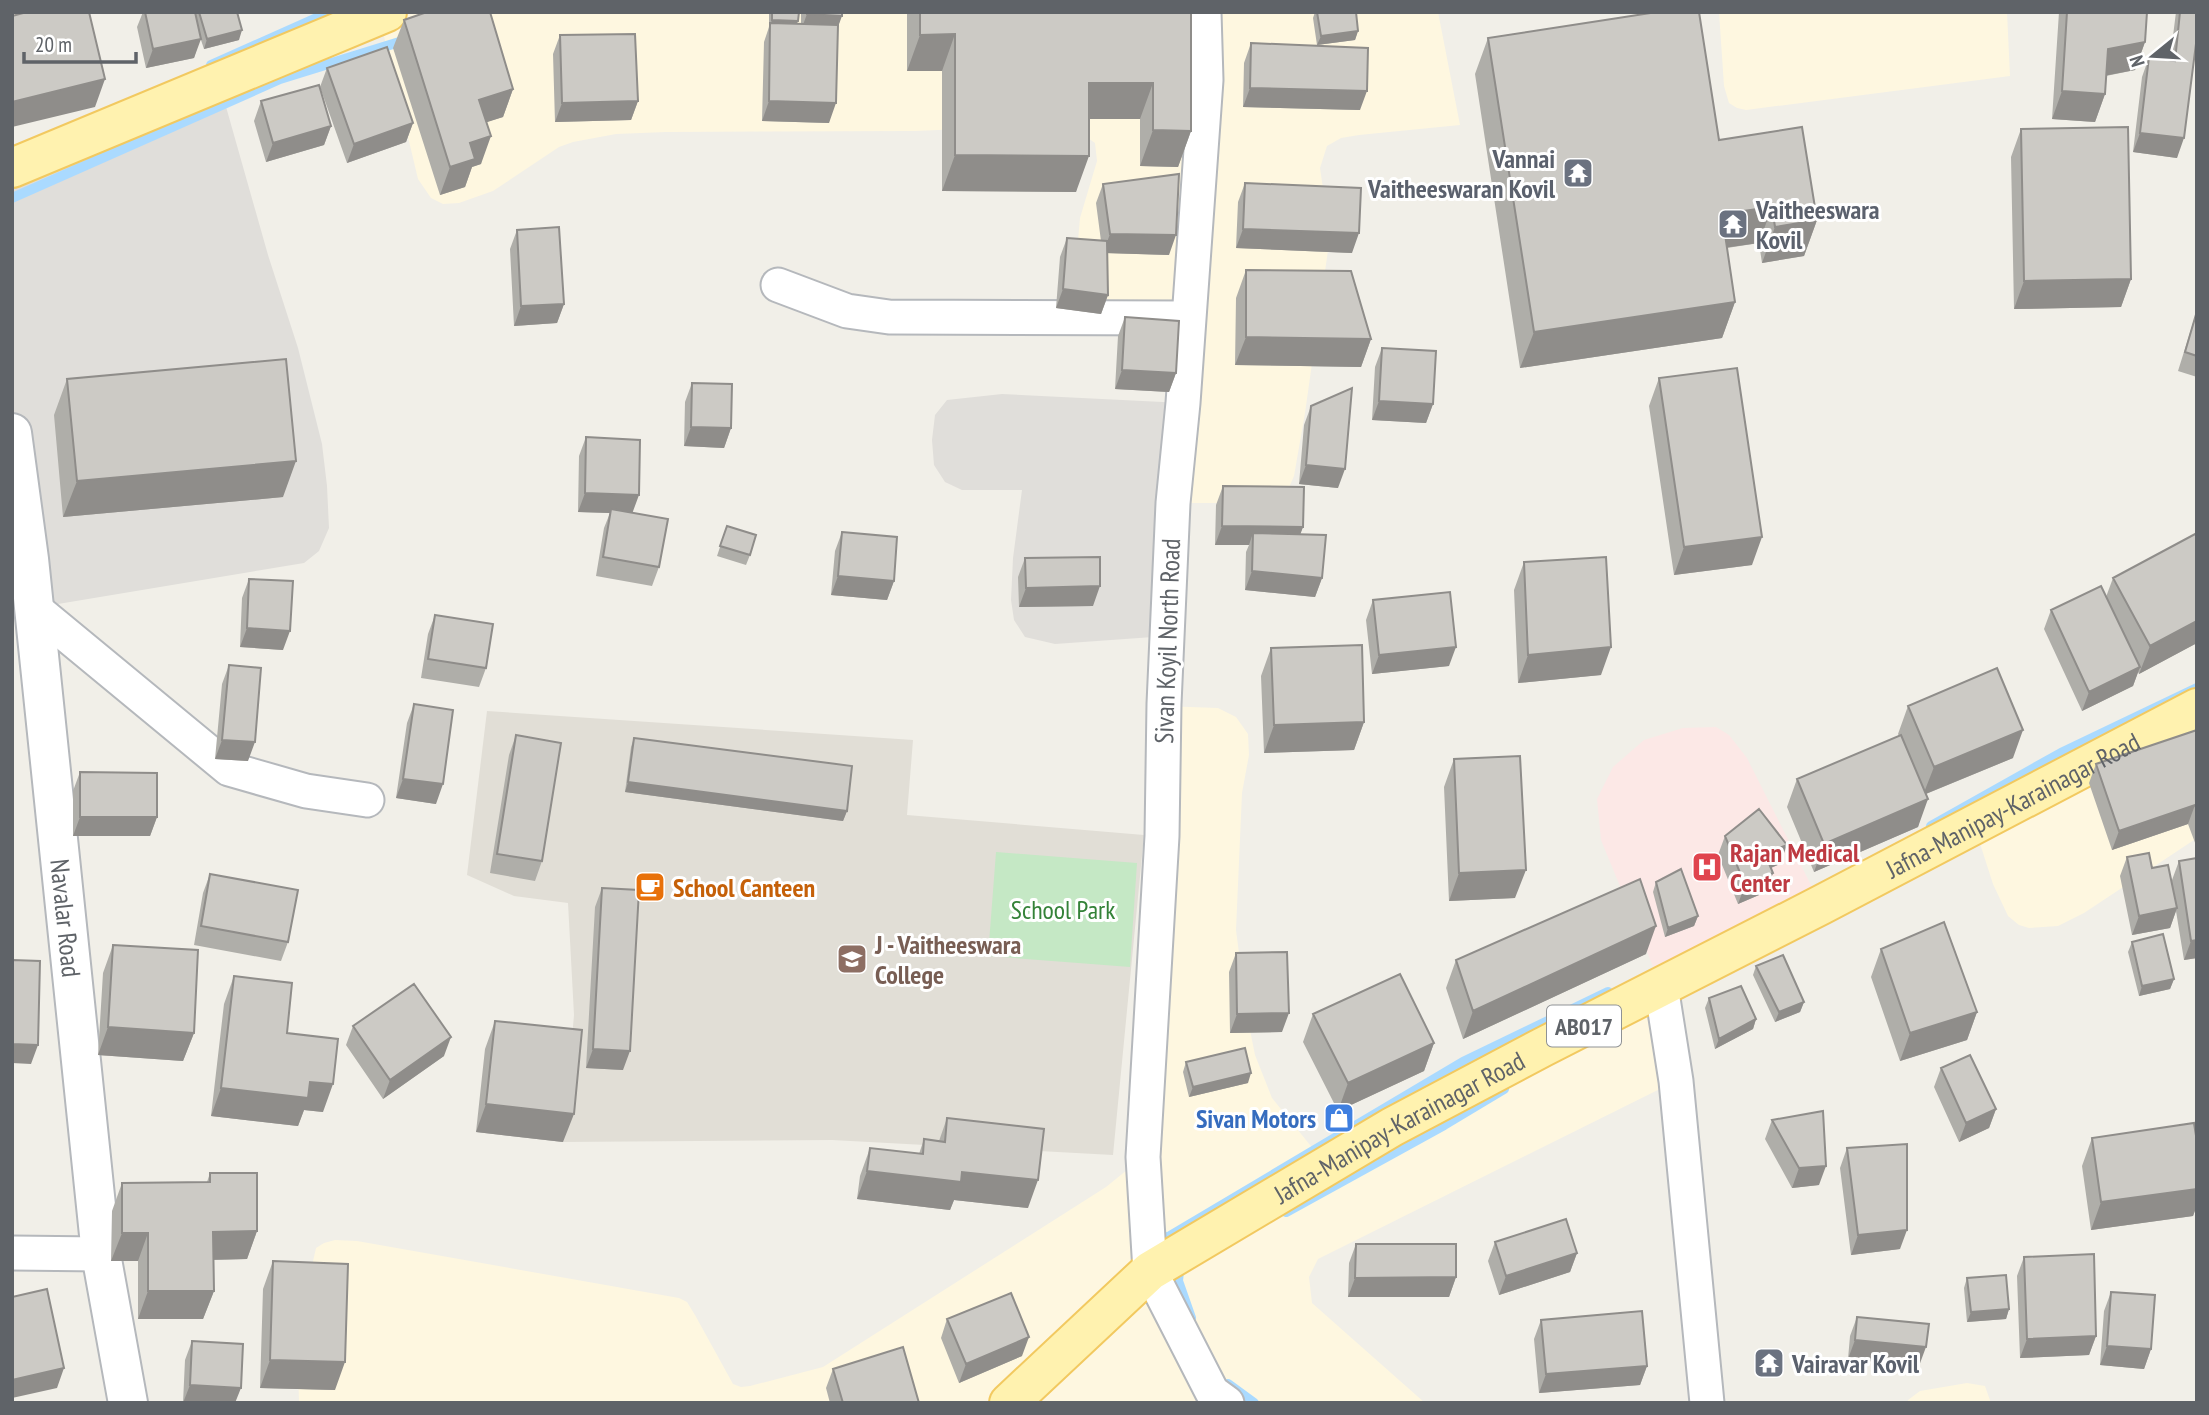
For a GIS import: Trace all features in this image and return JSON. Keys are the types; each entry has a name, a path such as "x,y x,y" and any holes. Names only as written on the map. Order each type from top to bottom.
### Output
{"main road":[{"path":"12,168 387,12"},
{"name":"Jafna-Manipay-Karainagar Road","path":"1009,1403 1150,1271 1392,1128 2197,708"}],"street":[{"name":"Sivan Koyil North Road","path":"1150,1271 1143,1157 1162,836 1164,704 1173,503 1206,80 1204,12"},
{"path":"778,285 847,312 889,317 1189,318"},
{"name":"Navalar Road","path":"12,433 34,608 101,1254 128,1403"},
{"path":"34,608 229,769 306,791 367,800"},
{"path":"1661,986 1676,1081 1707,1403"},
{"path":"12,1253 101,1254"},
{"path":"1150,1271 1217,1399"}],"shaded area":[{"path":"388,12 1438,12 1460,125 1359,135 1341,138 1327,146 1320,168 1330,236 1294,476 1287,492 1233,503 1173,503 1183,403 1138,303 1112,303 1085,289 1077,252 1080,218 1097,161 1095,143 1075,129 1007,127 915,131 616,134 559,147 493,191 459,203 443,204 431,198 418,179 379,15"},
{"path":"1719,12 2007,12 2010,76 1746,110 1729,103 1724,86"},
{"path":"219,82 268,255 298,348 322,444 329,528 319,551 304,563 34,608 12,433 12,168"},
{"path":"1002,394 1183,403 1167,636 1055,644 1025,637 1014,620 1011,600 1013,558 1022,490 962,490 945,482 934,465 932,440 935,415 947,400"},
{"path":"1161,706 1218,708 1236,717 1248,734 1249,755 1242,793 1236,930 1247,1015 1255,1055 1272,1098 1327,1166 1661,986 1676,1081 1318,1259 1309,1277 1312,1303 1425,1403 1227,1403 1212,1392 1198,1403 299,1403 298,1362 304,1301 316,1248 335,1240 357,1241 679,1298 687,1302 733,1384 741,1387 823,1367 1106,1187 1143,1157"},
{"path":"2197,708 2197,838 2084,913 2058,926 2029,928 2019,925 2008,916 1993,884 1974,825"},
{"name":"J - Vaitheeswara College","path":"487,711 913,740 907,815 1144,835 1113,1155 832,1140 563,1142 574,1015 568,903 514,896 467,875"},
{"name":"Rajan Medical Center","path":"1716,727 1729,735 1747,758 1821,905 1661,986 1601,840 1597,799 1613,767 1644,740 1683,728"},
{"path":"1967,1383 1985,1386 1991,1403 1907,1403 1920,1391"}],"green space":[{"name":"School Park","path":"996,852 1137,863 1130,967 988,956"}],"building":[{"path":"27,12 89,12 105,79 12,102 12,16"},
{"path":"145,12 195,12 201,39 153,49"},
{"path":"199,12 237,12 242,30 207,39"},
{"path":"427,12 490,12 513,89 479,100 491,136 470,143 475,159 450,167 404,20"},
{"path":"772,12 799,12 798,21 772,20"},
{"path":"842,12 842,16 807,14"},
{"path":"920,12 1191,12 1191,131 1153,130 1153,83 1089,83 1089,156 955,155 955,34 920,35"},
{"path":"1317,12 1356,12 1358,31 1321,36"},
{"path":"1657,12 1699,12 1719,140 1802,127 1817,220 1775,227 1772,207 1722,214 1735,302 1534,332 1488,38"},
{"path":"2067,12 2147,12 2145,42 2108,49 2105,94 2062,91"},
{"path":"2180,12 2197,12 2197,36 2184,138 2140,133 2149,57 2175,61"},
{"path":"770,23 838,25 836,103 769,101"},
{"path":"635,34 638,101 562,103 560,35"},
{"path":"1251,43 1368,48 1367,91 1250,88"},
{"path":"387,47 413,123 354,144 327,68"},
{"path":"319,85 331,126 273,143 261,101"},
{"path":"2128,127 2131,279 2024,281 2021,129"},
{"path":"1179,174 1176,235 1110,234 1103,184"},
{"path":"1245,183 1361,188 1359,233 1243,229"},
{"path":"559,227 564,304 521,306 517,230"},
{"path":"1067,238 1107,241 1108,295 1063,289"},
{"path":"1246,270 1351,271 1371,339 1246,337"},
{"path":"2197,311 2197,356 2185,352"},
{"path":"1125,317 1179,321 1176,373 1122,370"},
{"path":"1382,348 1436,351 1433,404 1379,401"},
{"path":"286,359 296,461 77,481 67,379"},
{"path":"1737,368 1762,537 1684,547 1659,378"},
{"path":"692,383 732,384 731,428 691,427"},
{"path":"1352,388 1345,469 1306,465 1311,406"},
{"path":"586,437 640,440 639,495 585,493"},
{"path":"1223,486 1304,487 1303,527 1222,526"},
{"path":"611,509 668,519 659,567 603,557"},
{"path":"727,526 756,535 750,555 720,546"},
{"path":"842,532 897,537 894,581 838,576"},
{"path":"1253,533 1326,535 1322,578 1252,571"},
{"path":"2197,533 2197,621 2150,646 2113,578"},
{"path":"1100,557 1100,586 1026,588 1025,558"},
{"path":"1606,557 1611,647 1528,655 1524,562"},
{"path":"249,579 293,581 290,631 247,628"},
{"path":"2101,586 2140,667 2089,692 2051,610"},
{"path":"1450,592 1456,647 1379,655 1373,600"},
{"path":"435,615 493,624 486,668 428,659"},
{"path":"1362,645 1364,722 1274,725 1271,648"},
{"path":"229,665 261,668 255,742 222,740"},
{"path":"1997,668 2023,730 1934,767 1908,706"},
{"path":"414,704 453,710 443,784 403,779"},
{"path":"2197,730 2197,810 2195,805 2119,831 2096,764"},
{"path":"516,735 561,743 542,861 497,854"},
{"path":"1901,735 1928,799 1824,844 1797,779"},
{"path":"634,738 852,766 847,811 628,782"},
{"path":"1520,756 1526,870 1459,873 1454,759"},
{"path":"80,772 157,773 157,817 80,817"},
{"path":"1759,809 1787,845 1765,854 1773,873 1745,885 1725,836"},
{"path":"2149,853 2152,868 2168,865 2177,908 2139,916 2127,857"},
{"path":"2197,858 2197,940 2191,941 2179,861"},
{"path":"1681,869 1698,916 1668,928 1656,882"},
{"path":"210,874 298,890 288,942 201,926"},
{"path":"1640,879 1656,926 1473,1011 1456,960"},
{"path":"602,888 639,890 630,1051 593,1049"},
{"path":"1944,922 1977,1012 1910,1033 1881,949"},
{"path":"2163,934 2174,979 2142,986 2132,942"},
{"path":"113,945 198,950 194,1033 108,1027"},
{"path":"1287,952 1289,1013 1237,1014 1236,953"},
{"path":"1783,955 1804,1002 1779,1012 1756,966"},
{"path":"12,960 40,961 38,1045 12,1044"},
{"path":"1400,974 1434,1043 1348,1083 1313,1014"},
{"path":"234,976 292,983 287,1033 338,1039 333,1084 310,1082 308,1098 221,1088"},
{"path":"414,984 451,1037 390,1080 353,1026"},
{"path":"1741,986 1756,1019 1719,1039 1709,998"},
{"path":"495,1021 582,1030 574,1114 486,1104"},
{"path":"1245,1048 1251,1073 1193,1087 1186,1062"},
{"path":"1970,1055 1996,1109 1966,1123 1941,1068"},
{"path":"1823,1111 1826,1166 1799,1168 1772,1120"},
{"path":"947,1118 1044,1129 1038,1180 962,1172 961,1182 867,1171 870,1148 923,1154 924,1139 945,1142"},
{"path":"2194,1123 2197,1142 2197,1189 2101,1202 2092,1138"},
{"path":"1907,1144 1907,1230 1858,1235 1847,1148"},
{"path":"210,1173 257,1173 257,1231 213,1232 214,1291 148,1291 148,1233 122,1233 122,1183 210,1182"},
{"path":"1566,1219 1577,1253 1506,1276 1495,1242"},
{"path":"1356,1244 1456,1244 1456,1277 1355,1278"},
{"path":"2094,1254 2096,1336 2027,1339 2024,1257"},
{"path":"273,1261 348,1264 345,1362 270,1360"},
{"path":"2006,1275 2009,1309 1971,1312 1967,1278"},
{"path":"47,1289 64,1368 12,1380 12,1297"},
{"path":"2111,1292 2155,1295 2151,1349 2107,1346"},
{"path":"1011,1293 1029,1337 966,1364 947,1319"},
{"path":"1642,1311 1647,1366 1546,1374 1541,1320"},
{"path":"1857,1317 1929,1324 1926,1347 1855,1340"},
{"path":"192,1341 243,1344 241,1388 190,1385"},
{"path":"903,1347 919,1403 843,1403 833,1369"}],"waterway":[{"path":"211,65 330,12"},
{"path":"12,198 280,79 409,39"},
{"path":"1931,826 2061,753 2197,688"},
{"path":"1157,1227 1165,1239 1463,1062 1608,992"},
{"path":"1286,1212 1504,1089"},
{"path":"1186,1267 1179,1271 1178,1281 1191,1318"},
{"path":"1228,1384 1254,1403"}],"place":[{"name":"Vannai Vaitheeswaran Kovil","path":"1578,173"},
{"name":"Vaitheeswara Kovil","path":"1733,224"},
{"name":"Rajan Medical Center","path":"1707,867"},
{"name":"School Canteen","path":"650,887"},
{"name":"J - Vaitheeswara College","path":"852,959"},
{"name":"Sivan Motors","path":"1339,1118"},
{"name":"Vairavar Kovil","path":"1769,1363"}]}
